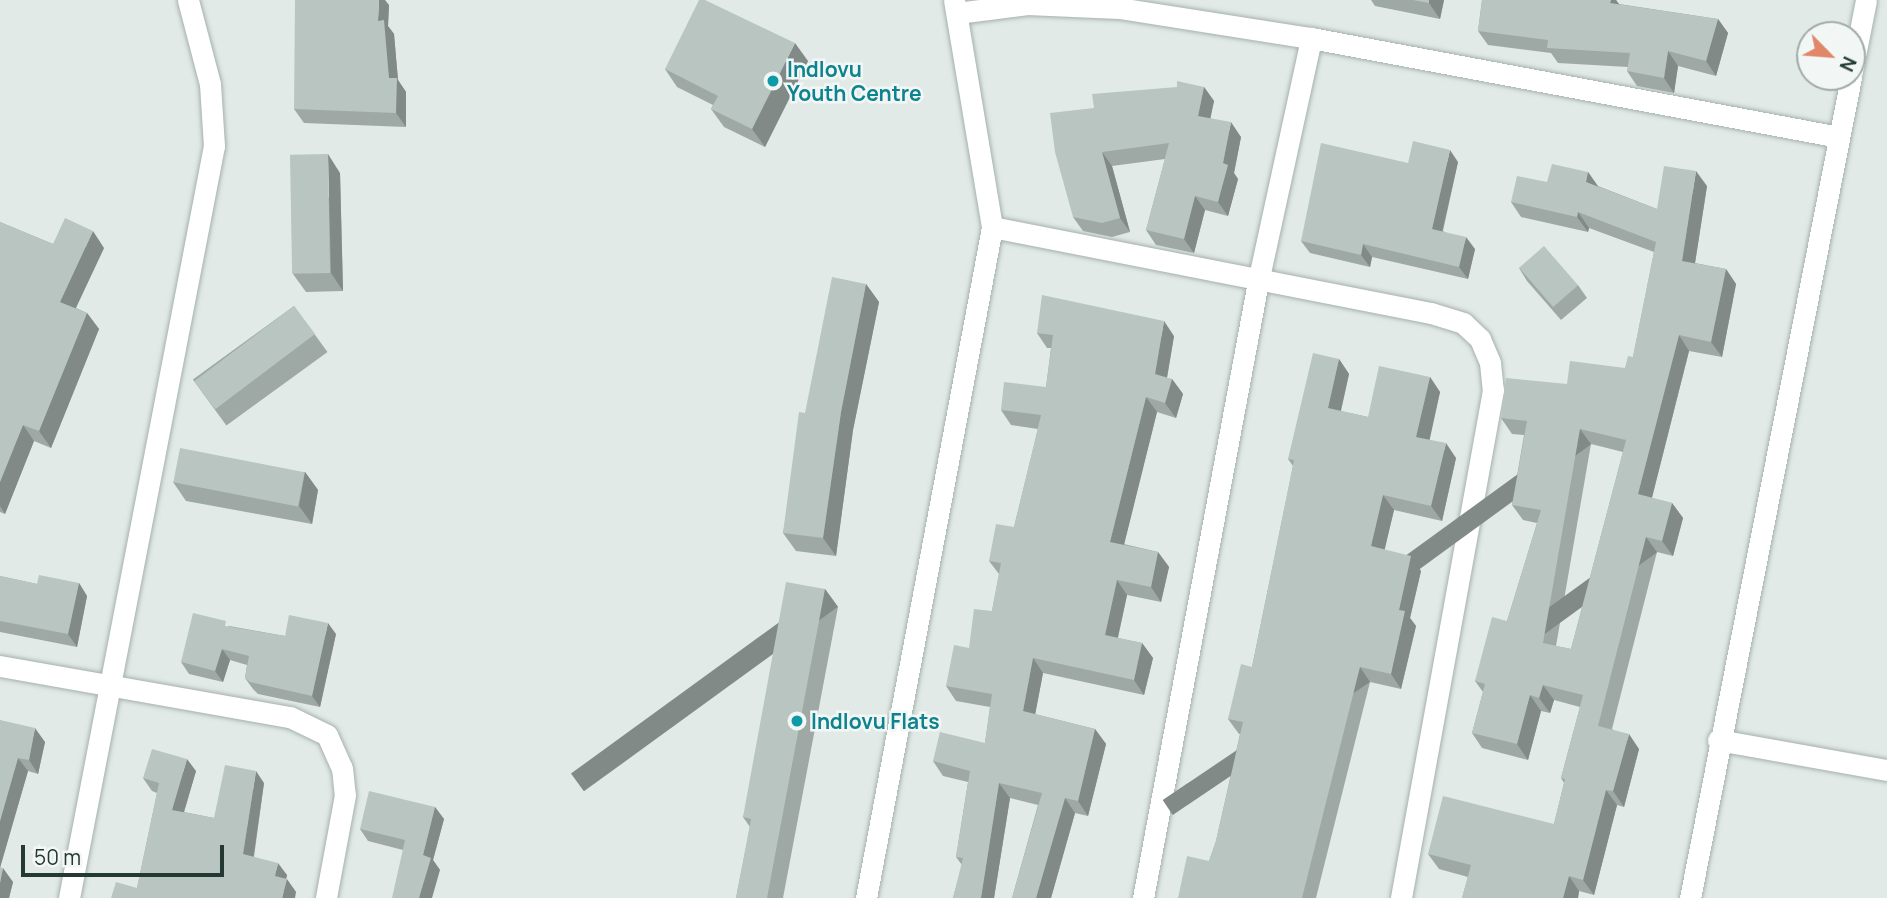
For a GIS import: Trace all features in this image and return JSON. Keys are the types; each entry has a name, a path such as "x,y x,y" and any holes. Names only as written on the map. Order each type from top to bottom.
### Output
{"street":[{"path":"69,898 206,205 214,146 210,84 188,0"},
{"path":"1862,21 1866,0"},
{"path":"866,898 992,227 956,7 1074,4 1311,38 1839,137"},
{"path":"1143,898 1258,282 1311,38"},
{"path":"1690,898 1718,740 1848,91"},
{"path":"992,227 1463,323 1480,339 1490,363 1493,390 1401,898"},
{"path":"0,666 110,682 290,717 327,735 342,768 345,794 326,898"},
{"path":"1718,740 1887,770"}],"building":[{"path":"295,0 379,0 378,21 384,20 389,78 397,78 396,113 294,109"},
{"path":"699,0 705,0 795,43 752,129 711,109 718,96 665,69"},
{"path":"1482,0 1611,0 1610,3 1718,19 1706,61 1668,51 1664,78 1627,71 1630,53 1547,48 1548,40 1478,31"},
{"path":"1177,81 1204,87 1198,116 1231,122 1223,163 1228,165 1218,202 1195,196 1184,239 1146,230 1169,143 1102,152 1120,218 1102,223 1073,217 1055,152 1050,113 1094,108 1092,94 1177,87"},
{"path":"1413,141 1450,150 1432,229 1466,237 1459,267 1363,244 1361,255 1301,241 1321,143 1408,163"},
{"path":"328,154 330,273 292,274 290,155"},
{"path":"1552,164 1588,172 1586,182 1657,209 1664,166 1696,171 1682,261 1726,269 1711,342 1679,335 1638,494 1672,503 1662,541 1646,537 1598,726 1629,734 1613,791 1606,790 1583,880 1569,876 1563,898 1462,898 1471,865 1428,854 1443,796 1554,824 1565,779 1561,778 1583,695 1543,685 1539,698 1530,695 1517,744 1472,733 1485,684 1475,681 1492,617 1507,621 1541,510 1512,505 1527,421 1501,418 1506,378 1567,384 1570,361 1625,368 1628,356 1633,357 1656,242 1578,212 1577,217 1511,202 1517,176 1547,182","holes":["1580,429 1626,440 1571,649 1543,643"]},
{"path":"65,218 93,231 60,302 87,313 39,431 23,425 0,482 0,222 53,244"},
{"path":"1544,246 1578,285 1553,307 1519,268"},
{"path":"832,277 866,284 841,412 823,538 783,533 799,412 805,413"},
{"path":"1042,295 1164,321 1155,374 1172,379 1165,403 1146,397 1110,542 1158,552 1151,587 1117,580 1105,635 1142,643 1134,680 1033,658 1023,711 1095,729 1078,801 1065,798 1036,898 1012,898 1042,793 999,783 981,898 953,898 963,858 956,857 970,771 933,761 940,732 985,743 992,694 946,686 954,645 969,648 974,609 992,611 1001,563 989,561 996,524 1014,527 1041,415 1001,410 1004,382 1046,387 1053,335 1037,333"},
{"path":"294,306 315,334 215,409 194,381"},
{"path":"1313,353 1339,359 1328,408 1368,417 1379,366 1430,377 1416,437 1446,443 1431,506 1383,495 1371,546 1411,556 1399,610 1405,611 1391,674 1360,667 1302,898 1178,898 1187,856 1209,861 1216,841 1243,722 1228,719 1241,664 1252,667 1294,460 1288,459"},
{"path":"180,448 305,472 298,507 173,482"},
{"path":"39,575 79,583 68,634 0,621 0,576 37,584"},
{"path":"786,582 825,589 767,898 736,898 751,819 743,817"},
{"path":"193,613 226,621 225,626 285,636 289,615 328,623 312,696 250,682 245,678 249,656 222,649 215,671 181,662"},
{"path":"0,720 35,728 29,760 18,758 0,821"},
{"path":"152,749 187,759 172,810 214,818 225,765 256,771 243,854 278,863 275,876 287,879 282,898 111,898 116,882 137,888 159,783 143,778"},
{"path":"369,791 435,807 423,855 431,858 419,898 392,898 405,840 360,829"}],"place":[{"name":"Indlovu Youth Centre","path":"773,81"},
{"name":"Indlovu Flats","path":"797,721"}]}
